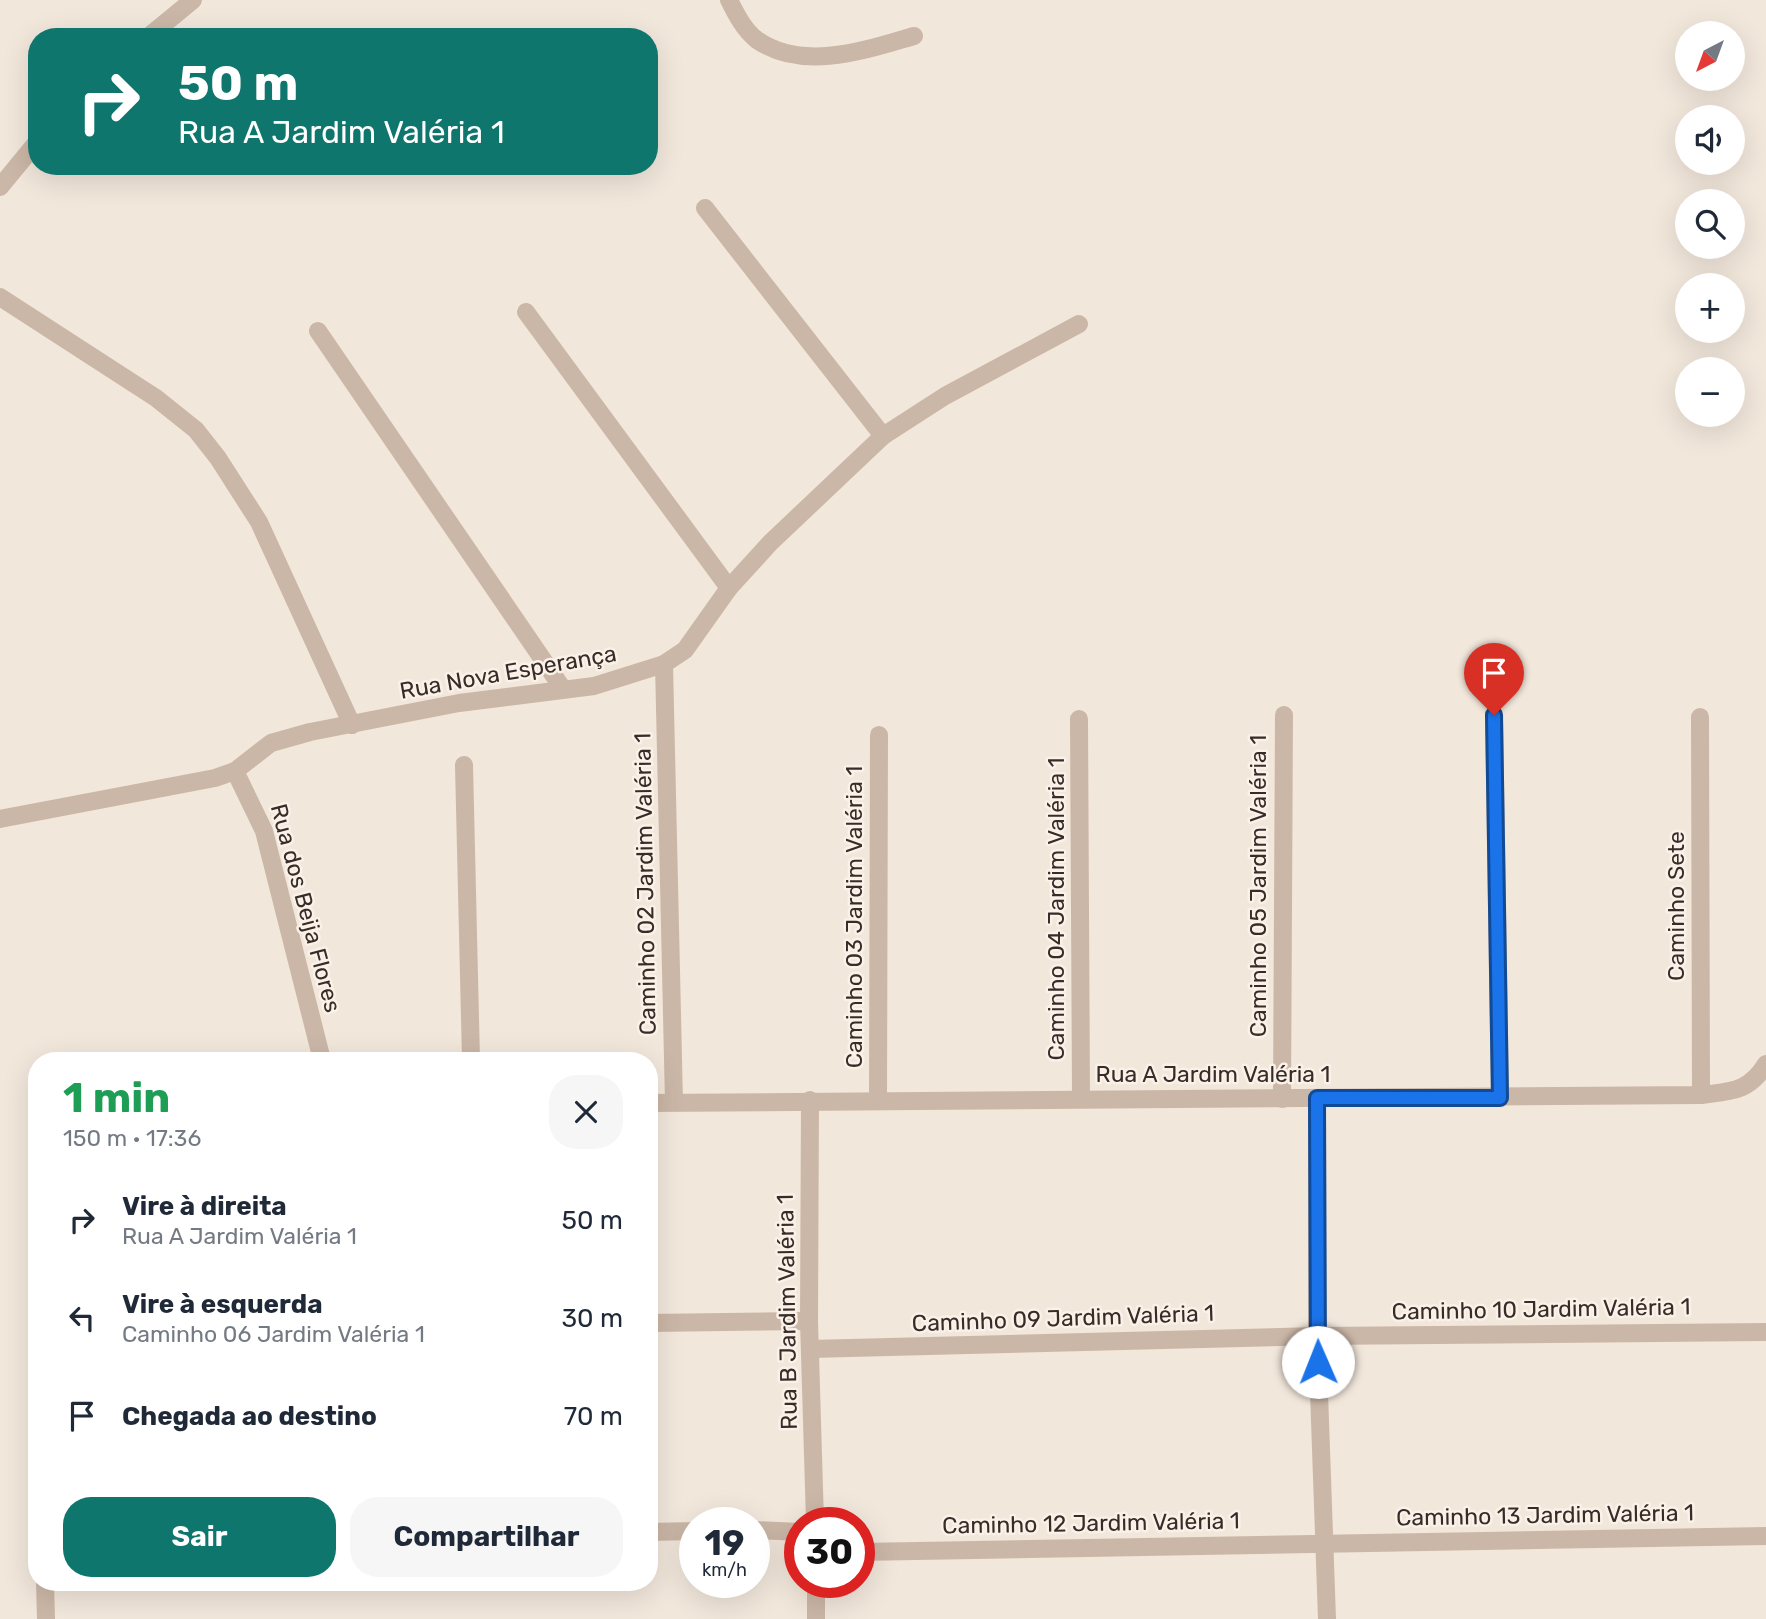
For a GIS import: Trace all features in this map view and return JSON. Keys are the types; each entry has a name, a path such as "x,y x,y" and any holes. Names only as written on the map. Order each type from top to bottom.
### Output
{"street":[{"path":"159,28 193,0"},
{"path":"729,0 755,38 775,50 806,55 852,54 914,36"},
{"path":"0,187 28,153"},
{"path":"705,208 883,436"},
{"path":"0,297 156,398 196,430 218,458 259,522 352,725"},
{"path":"526,312 729,589"},
{"name":"Rua Nova Esperança","path":"0,819 215,778 235,771 271,743 459,703 594,686 664,664 685,650 729,589 815,497 883,436 945,396 1079,324"},
{"path":"318,331 563,689"},
{"name":"Caminho 02 Jardim Valéria 1","path":"664,664 674,1102"},
{"name":"Caminho 05 Jardim Valéria 1","path":"1282,1099 1284,715"},
{"path":"1494,715 1500,1098"},
{"name":"Caminho Sete","path":"1700,717 1701,1095"},
{"name":"Caminho 04 Jardim Valéria 1","path":"1079,719 1081,1099"},
{"name":"Caminho 03 Jardim Valéria 1","path":"878,1100 879,735"},
{"path":"464,765 471,1052"},
{"name":"Rua dos Beija Flores","path":"235,771 264,831 319,1052"},
{"name":"Rua A Jardim Valéria 1","path":"658,1103 1701,1095 1738,1090 1757,1079 1766,1064"},
{"path":"1317,1098 1317,1336 1327,1619"},
{"name":"Rua B Jardim Valéria 1","path":"810,1100 809,1321 815,1507"},
{"path":"658,1323 809,1321"},
{"name":"Caminho 10 Jardim Valéria 1","path":"1317,1336 1766,1332"},
{"name":"Caminho 09 Jardim Valéria 1","path":"810,1349 1317,1336"},
{"path":"658,1532 679,1531"},
{"name":"Caminho 13 Jardim Valéria 1","path":"1325,1543 1766,1536"},
{"name":"Caminho 12 Jardim Valéria 1","path":"875,1552 1325,1543"},
{"path":"46,1591 46,1619"},
{"path":"816,1598 816,1619"}],"route":[{"path":"1318,1362 1317,1098 1500,1098 1494,715"}]}
